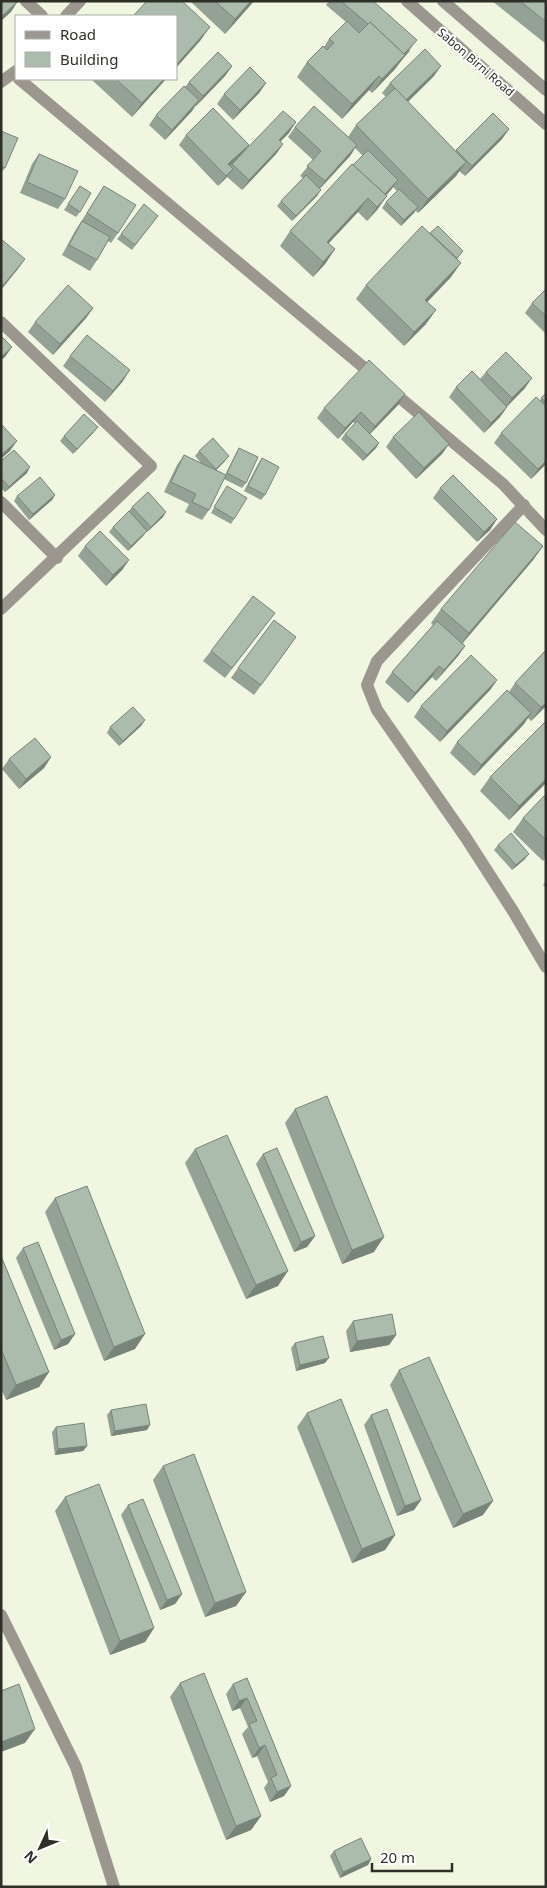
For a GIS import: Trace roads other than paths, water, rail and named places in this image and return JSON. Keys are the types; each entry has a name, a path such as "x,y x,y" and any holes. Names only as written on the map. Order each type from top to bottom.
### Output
{"street":[{"path":"26,1 41,15"},
{"path":"67,15 80,1"},
{"name":"Sabon Birni Road","path":"407,1 546,124"},
{"name":"Sabon Birni Road","path":"443,1 546,90"},
{"path":"1,82 15,75"},
{"path":"22,80 495,478 524,505 546,530"},
{"path":"1,322 151,466 1,609"},
{"path":"1,502 56,558"},
{"path":"524,505 377,661 367,684 377,710 466,838 513,911 546,968"},
{"path":"1,1616 76,1767 114,1887"}]}
